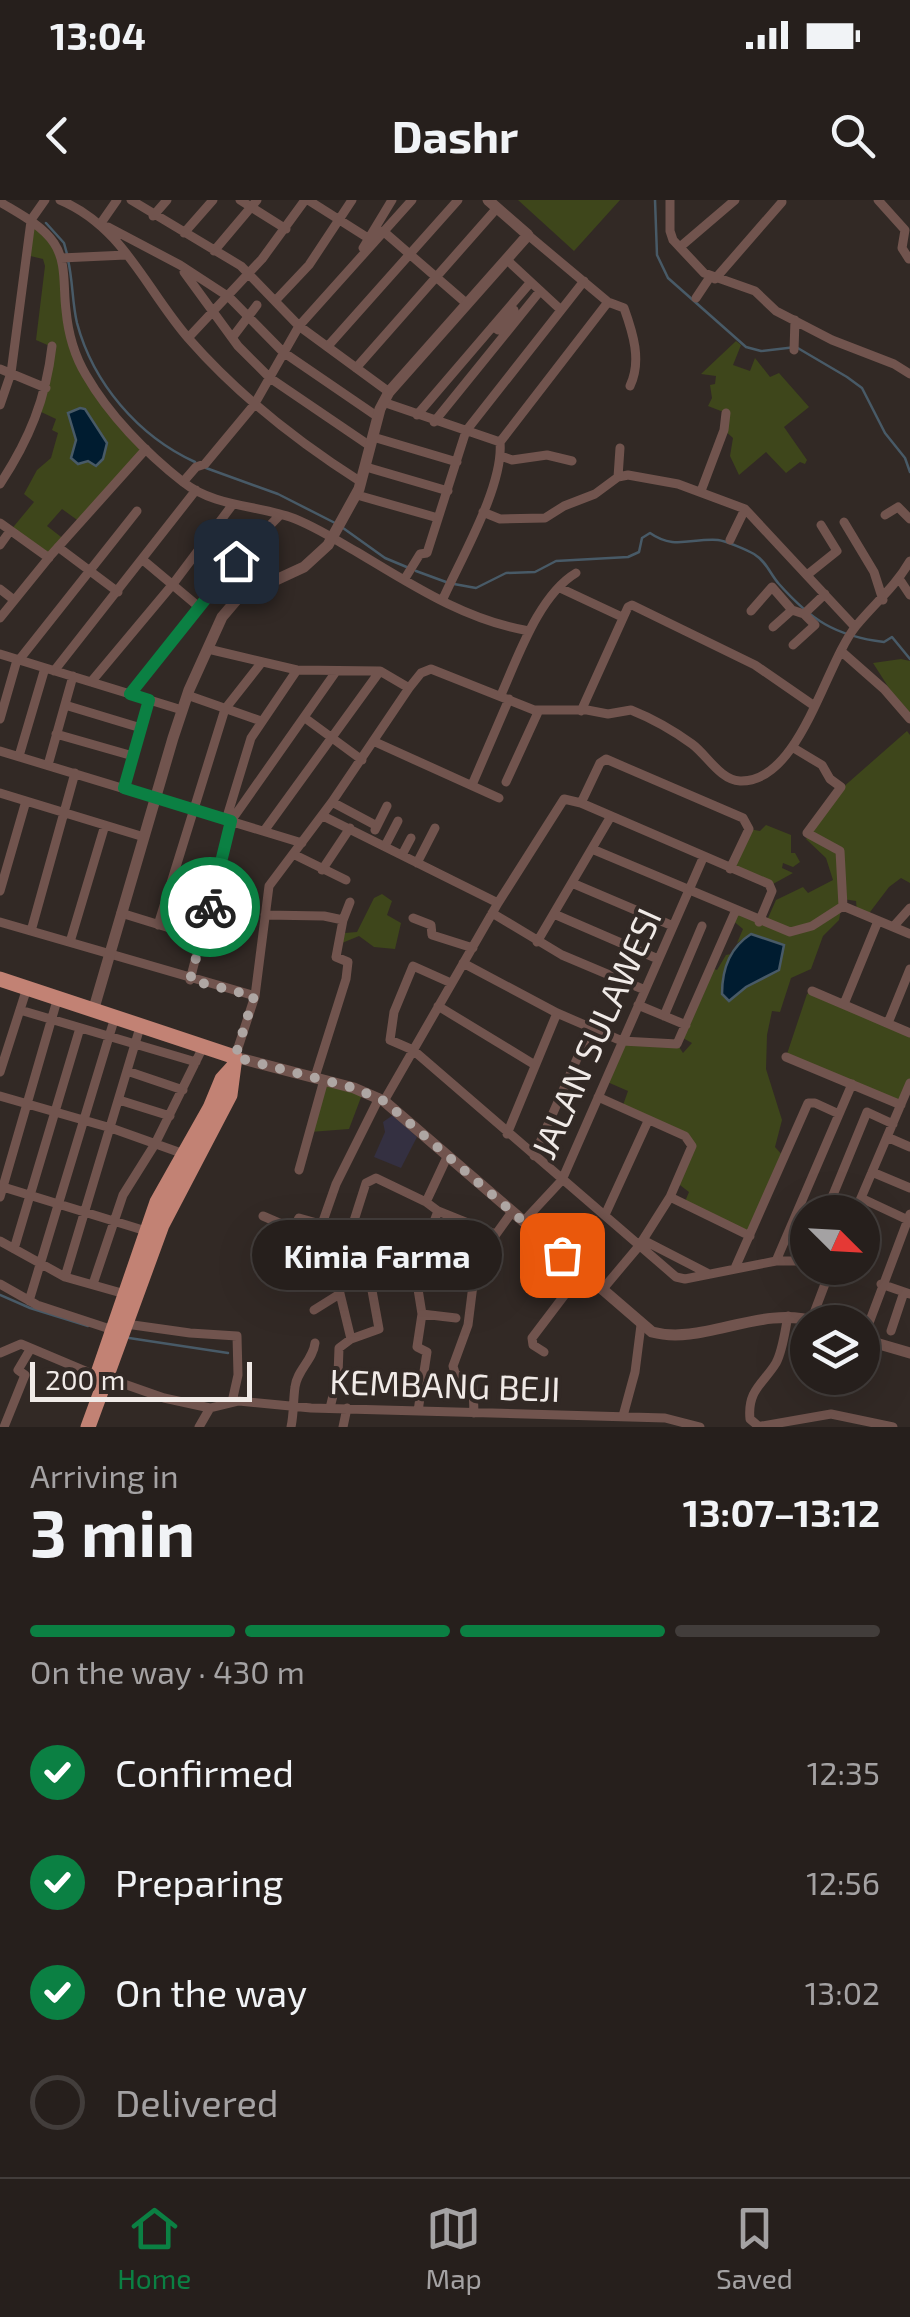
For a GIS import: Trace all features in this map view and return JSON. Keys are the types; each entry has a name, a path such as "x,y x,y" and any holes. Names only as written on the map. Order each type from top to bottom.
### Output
{"highway":[{"path":"0,980 204,1045 234,1062"},
{"path":"88,1427 146,1231 234,1062"},
{"path":"130,1295 169,1207 230,1094 234,1062"},
{"path":"77,1427 102,1377"}],"street":[{"path":"0,405 12,373 32,219 45,200"},
{"path":"60,200 229,297 283,352 378,416"},
{"path":"102,223 117,200"},
{"path":"131,200 241,266 300,326 356,368 386,397 434,422 500,442"},
{"path":"153,216 167,200"},
{"path":"184,233 213,200"},
{"path":"240,200 255,204 286,229"},
{"path":"188,338 248,276 306,200 368,238"},
{"path":"275,301 309,265 352,200"},
{"path":"354,264 392,200"},
{"path":"183,482 254,405 300,326 412,200"},
{"path":"328,346 458,200"},
{"path":"681,200 670,205 670,231 680,247 712,278 755,291 776,311 910,374"},
{"path":"680,247 735,200"},
{"path":"878,200 905,230 902,248 909,259"},
{"path":"0,202 32,219 51,239 61,258 66,314 77,358 110,410 183,482 234,504 258,506 338,530 409,572 442,601 494,624 529,630"},
{"path":"696,298 782,202"},
{"path":"214,251 255,204"},
{"path":"356,368 435,278 492,204 608,302 622,306 631,327 636,366 630,386"},
{"path":"102,223 188,338 254,405 361,482"},
{"path":"384,231 466,303"},
{"path":"94,1008 182,710 232,603 310,563 338,530 361,482 386,397 528,236"},
{"path":"61,258 126,255"},
{"path":"506,260 561,310"},
{"path":"180,266 232,338 270,378 371,442 458,462"},
{"path":"409,572 420,554 427,553 466,430 584,281"},
{"path":"417,414 530,283"},
{"path":"434,422 540,291"},
{"path":"493,326 498,330 522,300"},
{"path":"442,601 483,512 501,456 500,442 608,302"},
{"path":"232,338 257,306"},
{"path":"794,346 795,320"},
{"path":"0,484 26,442 46,388 52,346"},
{"path":"0,369 46,388"},
{"path":"700,490 724,430 726,413"},
{"path":"618,476 620,448"},
{"path":"0,618 146,449"},
{"path":"501,456 512,460 547,456 572,461"},
{"path":"366,467 448,491"},
{"path":"483,512 500,519 545,518 595,494 618,476 656,479 700,490 746,509 825,594 851,634"},
{"path":"18,756 49,669 118,592 196,490"},
{"path":"356,495 438,518"},
{"path":"91,682 234,504"},
{"path":"886,515 898,507 910,519"},
{"path":"730,540 746,509"},
{"path":"0,719 18,660 137,511"},
{"path":"130,694 252,542 280,514"},
{"path":"844,522 868,561 883,600"},
{"path":"0,523 49,558"},
{"path":"807,575 837,551 821,525"},
{"path":"0,545 10,531"},
{"path":"58,547 118,592"},
{"path":"143,560 198,608"},
{"path":"893,1427 831,1414 757,1426 748,1417 749,1412 758,1382 777,1361 788,1316 672,1335 652,1332 382,1099 320,1078 234,1062 254,996 269,886 424,670 432,669 539,710 608,714 631,710 693,745 727,776 742,781 774,769 792,746 833,671 847,657 851,634 900,580 910,561"},
{"path":"472,785 529,630 576,573"},
{"path":"900,580 910,596"},
{"path":"751,611 772,587 792,610 806,612 815,625 794,644"},
{"path":"560,588 622,617"},
{"path":"0,590 14,600"},
{"path":"806,612 825,594"},
{"path":"581,711 622,617 628,606 635,605 755,665 813,705"},
{"path":"774,627 792,610"},
{"path":"208,648 297,670 380,671 408,688"},
{"path":"0,654 182,710"},
{"path":"847,657 884,688 910,719"},
{"path":"158,925 225,709 262,662"},
{"path":"190,980 248,744 297,670"},
{"path":"264,830 380,671"},
{"path":"229,820 335,673"},
{"path":"48,765 73,676"},
{"path":"188,695 262,722"},
{"path":"124,788 149,700"},
{"path":"65,705 141,728"},
{"path":"506,782 539,710"},
{"path":"305,718 362,760"},
{"path":"56,734 133,756"},
{"path":"374,741 499,798"},
{"path":"792,746 822,765 830,779 841,787 807,833 840,851 843,906"},
{"path":"0,751 302,843"},
{"path":"581,803 600,763 606,759 743,818 749,829 730,869"},
{"path":"31,931 75,773"},
{"path":"0,793 144,837"},
{"path":"322,1224 336,1184 382,1099 560,801 567,798 581,803 771,886 760,922"},
{"path":"0,891 26,801"},
{"path":"332,802 376,826"},
{"path":"371,838 387,806"},
{"path":"322,816 498,902"},
{"path":"537,942 611,816"},
{"path":"385,846 398,821"},
{"path":"70,942 105,825"},
{"path":"322,870 350,828"},
{"path":"416,863 434,828"},
{"path":"402,855 412,838"},
{"path":"592,848 735,912 795,932 843,906"},
{"path":"293,854 346,880"},
{"name":"JALAN SULAWESI","path":"523,1222 562,1180 703,858"},
{"path":"572,883 673,926"},
{"path":"300,1170 346,979 348,962 336,957 350,902"},
{"path":"843,906 910,934"},
{"path":"893,927 910,908"},
{"path":"463,963 622,1042 677,1044 735,912"},
{"path":"122,913 202,938"},
{"path":"492,914 537,942 645,990"},
{"path":"554,914 658,959"},
{"path":"265,915 343,920"},
{"path":"413,918 431,925 432,934 472,948"},
{"path":"844,1004 878,920"},
{"path":"0,922 254,996"},
{"path":"664,1016 702,926"},
{"path":"451,983 412,967 394,1012 390,1040 413,1050 678,1278 790,1261"},
{"path":"888,1023 910,970"},
{"path":"0,1072 27,988"},
{"path":"812,990 910,1033"},
{"path":"58,996 1,1190 30,1195 146,1231"},
{"path":"638,1005 686,1025"},
{"path":"438,1006 535,1066"},
{"path":"20,1010 196,1062"},
{"path":"507,1134 557,1013"},
{"path":"29,1302 116,1015"},
{"path":"64,1278 141,1024"},
{"path":"534,1156 590,1027"},
{"path":"14,1249 80,1028"},
{"path":"92,1284 123,1195 155,1144 204,1045"},
{"path":"786,1057 901,1105"},
{"path":"127,1071 183,1090"},
{"path":"862,1195 910,1083"},
{"path":"776,1261 852,1084"},
{"path":"0,1096 184,1154"},
{"path":"598,1097 692,1142 670,1197 641,1243 602,1290"},
{"path":"119,1100 170,1116"},
{"path":"736,1268 808,1103 815,1102 840,1114"},
{"path":"845,1102 893,1124"},
{"path":"833,1195 868,1112"},
{"path":"605,1215 648,1121"},
{"path":"887,1137 910,1146"},
{"path":"426,1202 448,1156"},
{"path":"872,1172 910,1188"},
{"path":"351,1340 338,1295 337,1269 370,1179 376,1178 438,1211 495,1234"},
{"path":"670,1197 750,1236"},
{"path":"875,1305 909,1218 880,1206"},
{"path":"418,1411 426,1352 417,1347 422,1314 414,1258 438,1211"},
{"path":"470,1416 474,1388 452,1366 468,1325 481,1255 512,1212"},
{"path":"263,1216 293,1229 299,1218 349,1232"},
{"path":"0,1241 64,1278 130,1295"},
{"path":"641,1243 709,1274"},
{"path":"330,1408 338,1375 339,1348 379,1328 369,1274 385,1264 414,1258"},
{"path":"544,1352 533,1344 532,1338 582,1272"},
{"path":"0,1284 29,1302 118,1333 237,1336 238,1375 232,1402"},
{"path":"882,1284 907,1293 891,1331"},
{"path":"314,1310 338,1295"},
{"path":"422,1314 456,1318"},
{"path":"622,1416 635,1372 640,1325"},
{"path":"290,1427 296,1406 295,1386 316,1343"},
{"path":"0,1353 21,1344 164,1398 210,1408 199,1427"},
{"path":"880,1344 910,1353"},
{"path":"4,1427 26,1375 18,1370 30,1348"},
{"name":"KEMBANG BEJI","path":"210,1408 232,1402 560,1422 622,1416 700,1427"},
{"path":"343,1427 347,1408"},
{"path":"436,1427 438,1412"}],"shaded area":[{"path":"393,1115 417,1137 401,1168 374,1157 385,1132 383,1122"}],"green space":[{"path":"518,200 620,200 574,251"},
{"path":"31,221 56,246 66,314 88,378 146,449 80,522 62,509 47,526 65,540 49,558 10,531 34,502 24,494 37,470 51,458 58,433 52,430 56,419 39,411 52,347 36,340 45,266 43,259 26,255"},
{"path":"736,341 741,345 733,365 750,371 755,358 770,377 779,373 809,407 784,427 807,460 786,473 766,452 739,475 730,456 733,438 724,430 726,413 708,406 712,398 710,385 715,384 716,376 701,374"},
{"path":"910,661 910,721 873,663"},
{"path":"907,731 910,883 901,878 889,887 867,916 857,912 856,901 843,899 839,920 823,936 811,969 791,978 780,1012 772,1011 766,1069 782,1120 775,1147 784,1157 750,1236 684,1204 689,1192 676,1182 692,1142 622,1108 628,1091 605,1081 622,1041 677,1044 683,1053 692,1043 681,1037 711,968 717,970 726,955 731,954 722,978 746,987 779,970 751,934 737,943 743,929 732,920 735,912 768,918 776,900 803,887 808,893 833,880 826,858 806,839 841,789"},
{"path":"766,825 791,835 791,853 800,862 793,867 783,863 782,868 793,873 773,884 742,874 735,864 749,829 760,831"},
{"path":"382,894 392,901 387,915 401,923 395,949 374,947 359,936 342,943 345,933 357,932 374,898"},
{"path":"812,991 910,1033 910,1083 901,1105 786,1057 807,994"},
{"path":"324,1080 363,1092 349,1129 310,1132"}],"water":[{"path":"85,409 107,443 103,459 96,466 88,461 78,464 71,458 76,440 68,413"},
{"path":"751,934 784,945 779,970 729,1001 722,994 725,968 737,946"}],"waterway":[{"path":"655,200 657,255 668,278 746,347 761,351 796,347 862,388 910,472"},
{"path":"46,223 64,243 67,254"},
{"path":"68,260 77,323 106,386 155,438 195,462"},
{"path":"206,468 278,494 337,524"},
{"path":"343,528 385,558 409,568"},
{"path":"454,584 476,588 506,573 535,572 556,561 628,557 639,552 642,538 650,533 675,542 718,540 758,557 813,617 851,635 884,642 892,637 910,659"},
{"path":"416,571 446,582"},
{"path":"0,1295 88,1326"},
{"path":"129,1338 228,1353"}],"way so far":[{"path":"210,907 190,980 254,996 235,1057 354,1088 384,1101 562,1255"}],"place":[{"name":"Kimia Farma","path":"562,1255"}],"route":[{"path":"210,907 231,821 124,788 149,700 130,694 236,561"}]}
